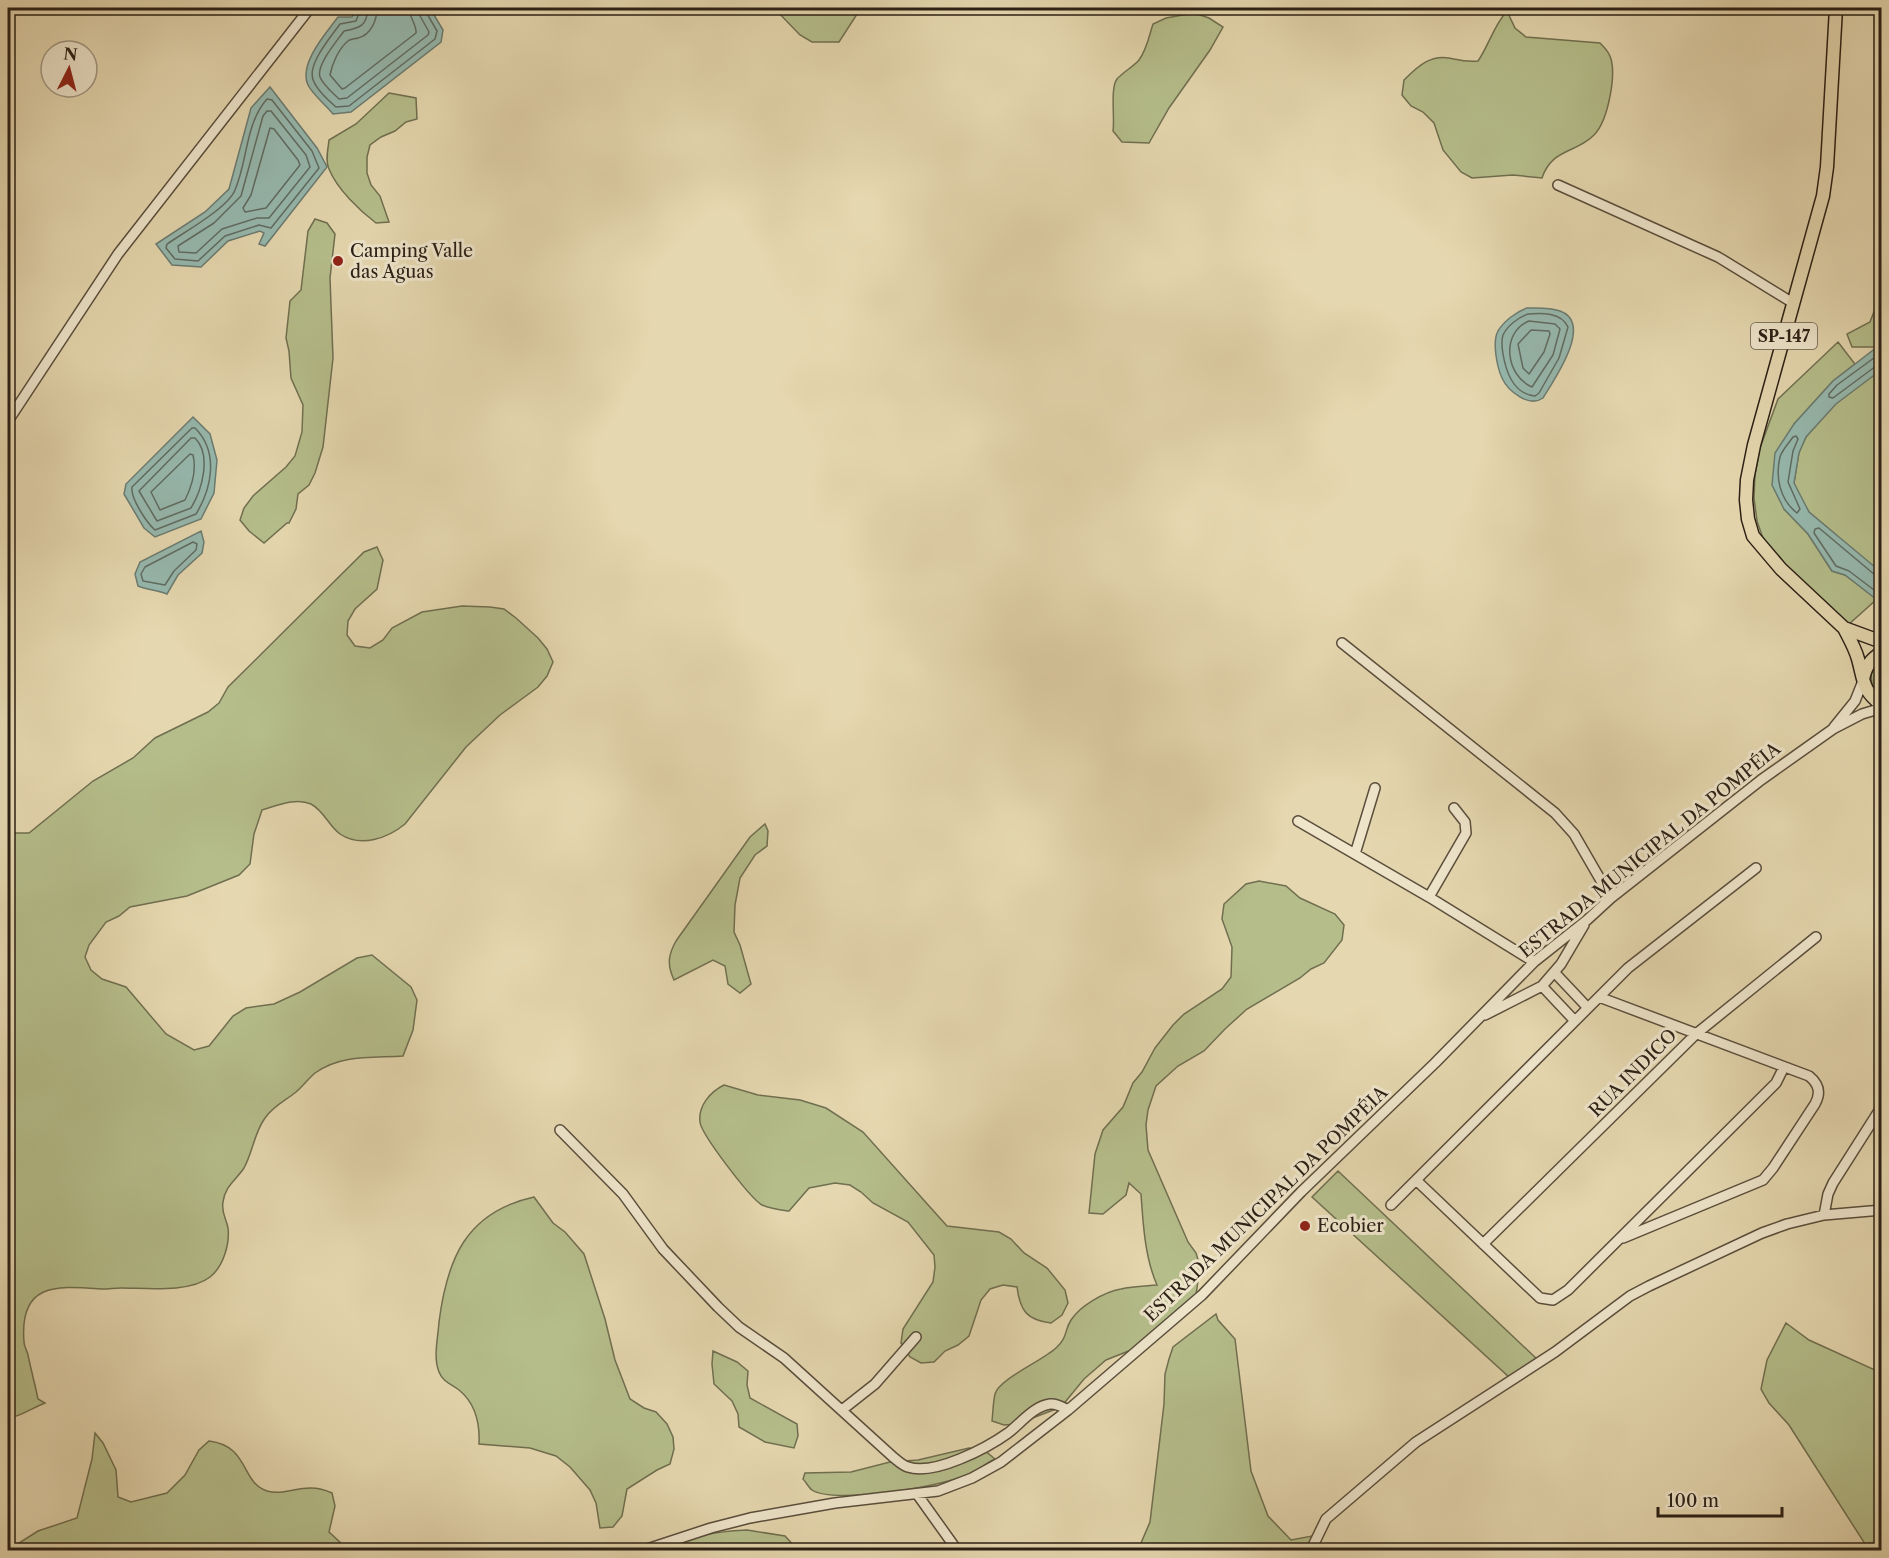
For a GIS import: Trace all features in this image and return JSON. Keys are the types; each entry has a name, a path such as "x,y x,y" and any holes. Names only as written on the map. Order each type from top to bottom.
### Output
{"main road":[{"name":"SP-147","path":"1836,8 1827,167 1823,196 1754,445 1747,480 1746,500 1753,536 1781,569 1844,628 1858,658 1863,681"},
{"name":"SP-147","path":"1844,628 1881,642"},
{"path":"1881,652 1867,665 1863,681 1871,697 1881,706"}],"street":[{"path":"8,421 118,254 310,8"},
{"path":"1558,185 1718,257 1793,303"},
{"path":"1342,643 1555,813 1574,834 1611,898"},
{"name":"ESTRADA MUNICIPAL DA POMPÉIA","path":"1833,729 1855,701 1863,681"},
{"name":"ESTRADA MUNICIPAL DA POMPÉIA","path":"644,1551 711,1528 750,1518 834,1503 938,1491 972,1478 1001,1462 1068,1410 1202,1295 1301,1192 1435,1063 1534,962 1761,780 1833,729 1881,706"},
{"path":"1355,854 1375,788"},
{"path":"1429,897 1466,833 1465,822 1454,808"},
{"path":"1298,821 1429,897 1534,962"},
{"path":"1391,1204 1649,949 1756,868"},
{"path":"1477,1019 1542,986 1555,973 1587,920"},
{"name":"RUA INDICO","path":"1483,1244 1696,1034 1816,938"},
{"path":"1555,973 1588,1008"},
{"path":"1542,986 1575,1021"},
{"path":"1599,997 1809,1076 1818,1087 1818,1098 1768,1175 1754,1185 1619,1239"},
{"path":"1416,1180 1540,1298 1553,1300 1568,1290 1776,1083 1784,1067"},
{"path":"1824,1215 1828,1194 1833,1183 1880,1110"},
{"path":"560,1130 623,1194 663,1249 718,1307 739,1327 784,1358 893,1457 908,1467 923,1470 949,1463 977,1451 1007,1434 1032,1413 1048,1404 1055,1404 1068,1410"},
{"path":"1311,1551 1326,1519 1416,1442 1555,1352 1630,1296 1762,1233 1824,1215 1881,1210"},
{"path":"842,1410 875,1384 916,1337"},
{"path":"917,1494 957,1551"}],"green space":[{"path":"774,8 861,8 839,42 812,42 800,35"},
{"path":"1507,11 1515,28 1526,37 1600,43 1612,62 1610,96 1604,119 1594,135 1558,156 1546,168 1542,178 1513,175 1472,178 1461,172 1443,150 1434,123 1423,112 1411,106 1402,95 1404,80 1432,59 1478,61"},
{"path":"1194,13 1209,18 1223,27 1210,50 1169,108 1149,143 1122,142 1113,131 1114,89 1117,79 1142,56 1153,24 1166,18"},
{"path":"389,93 416,98 417,119 406,122 370,145 367,173 371,185 380,196 389,222 376,223 356,206 337,184 328,166 327,155 329,140 356,124"},
{"path":"315,219 327,223 335,234 330,278 333,358 323,447 309,485 298,494 296,509 289,523 264,543 240,520 244,508 253,496 295,456 302,432 303,405 291,378 286,338 290,301 301,290 308,231"},
{"path":"1881,300 1881,347 1852,347 1847,334 1870,322"},
{"path":"1838,342 1855,364 1833,381 1794,424 1784,509 1808,534 1832,571 1845,575 1877,599 1848,625 1777,560 1765,544 1757,521 1754,498 1755,474 1760,448 1778,399"},
{"path":"1881,370 1881,578 1809,512 1798,495 1794,483 1799,452 1806,437 1828,410"},
{"path":"377,547 383,560 377,589 355,609 348,621 347,635 355,646 370,648 383,640 392,628 422,612 462,606 504,609 538,638 547,649 553,662 547,676 538,687 500,715 466,747 405,824 398,829 374,840 357,840 340,834 319,811 305,802 286,803 262,810 254,834 250,864 239,875 187,896 130,907 119,916 106,922 89,945 85,957 91,970 102,979 126,987 166,1034 194,1050 209,1046 233,1016 246,1008 274,1004 300,992 357,958 372,955 411,987 417,1000 413,1030 403,1056 358,1058 325,1067 268,1114 258,1130 244,1168 228,1187 224,1196 223,1209 228,1228 228,1241 219,1267 210,1277 180,1288 71,1287 57,1288 35,1298 28,1308 24,1322 24,1344 38,1399 45,1403 8,1418 8,833 29,833 93,781 133,758 155,738 208,712 219,703 228,687 364,552"},
{"path":"1874,665 1881,671 1881,697 1872,686 1871,671"},
{"path":"765,824 768,831 767,846 755,855 740,878 735,905 734,932 751,984 740,993 728,984 725,966 713,960 674,980 669,960 676,941 750,837"},
{"path":"1259,881 1286,886 1300,898 1335,914 1344,925 1342,940 1324,963 1247,1009 1204,1051 1178,1066 1156,1086 1146,1125 1148,1150 1188,1242 1196,1253 1200,1266 1196,1295 1146,1344 1106,1360 1084,1379 1061,1407 1017,1424 1004,1425 992,1421 994,1397 998,1388 1012,1376 1056,1348 1062,1341 1071,1320 1080,1310 1107,1293 1130,1287 1157,1285 1147,1252 1141,1194 1129,1183 1126,1195 1103,1214 1089,1213 1095,1154 1103,1130 1123,1107 1133,1083 1155,1048 1184,1014 1222,989 1231,977 1232,947 1222,919 1224,904 1246,884"},
{"path":"724,1085 758,1095 800,1100 826,1108 863,1132 947,1226 999,1232 1047,1268 1065,1290 1068,1303 1062,1315 1051,1323 1030,1317 1020,1302 1017,1287 1003,1285 990,1289 981,1300 969,1336 958,1345 945,1351 934,1362 921,1363 910,1357 901,1343 903,1329 933,1282 934,1255 908,1222 873,1203 850,1185 835,1183 809,1188 789,1211 762,1205 747,1191 702,1129 700,1116 703,1105 714,1091"},
{"path":"1338,1171 1538,1360 1509,1377 1312,1197"},
{"path":"534,1197 553,1223 565,1232 584,1254 605,1319 615,1360 630,1399 656,1412 667,1424 673,1437 674,1449 670,1464 627,1489 622,1516 613,1527 600,1528 596,1503 590,1490 570,1467 556,1456 530,1448 479,1444 479,1429 473,1408 459,1390 443,1378 437,1366 436,1347 443,1299 455,1259 464,1242 476,1227 492,1214 511,1204"},
{"path":"1216,1314 1218,1320 1235,1339 1251,1471 1268,1516 1291,1540 1312,1536 1316,1550 1138,1550 1150,1522 1164,1404 1165,1374 1169,1359 1173,1347"},
{"path":"1786,1323 1809,1340 1875,1370 1881,1378 1881,1541 1865,1544 1789,1425 1769,1403 1761,1389 1767,1360"},
{"path":"713,1351 737,1362 748,1371 747,1385 750,1398 797,1424 798,1436 794,1448 765,1442 739,1427 738,1414 732,1401 714,1384"},
{"path":"95,1433 103,1443 116,1470 118,1497 131,1502 167,1493 185,1475 199,1450 209,1441 222,1444 232,1450 252,1480 267,1491 282,1492 313,1488 332,1493 335,1506 329,1532 344,1546 331,1547 327,1550 8,1550 38,1531 77,1518 92,1459"},
{"path":"969,1448 984,1450 995,1459 958,1478 916,1488 843,1496 812,1490 803,1479 805,1473 851,1472 890,1462 918,1460"},
{"path":"747,1530 785,1536 798,1550 668,1550 695,1537"}],"water":[{"path":"356,8 430,8 443,30 441,42 351,112 333,114 308,85 307,68 315,49 338,17 352,17"},
{"path":"270,87 317,148 327,167 265,246 259,244 264,233 260,231 228,241 201,267 172,265 156,244 205,212 229,189 251,108"},
{"path":"1527,308 1548,308 1560,311 1569,317 1573,327 1572,339 1562,366 1543,398 1537,401 1520,397 1509,388 1500,373 1496,354 1495,341 1498,331 1511,317"},
{"path":"1881,344 1881,370 1836,404 1806,437 1799,453 1794,483 1809,512 1881,572 1881,603 1845,575 1832,571 1808,534 1784,509 1772,485 1775,453 1794,424 1833,381"},
{"path":"193,417 210,434 217,460 214,493 201,519 155,537 144,528 124,494 126,484"},
{"path":"201,531 204,542 202,553 178,575 167,594 138,586 135,574 140,562"}],"place":[{"name":"Camping Valle das Aguas","path":"338,261"},
{"name":"Ecobier","path":"1305,1226"}]}
